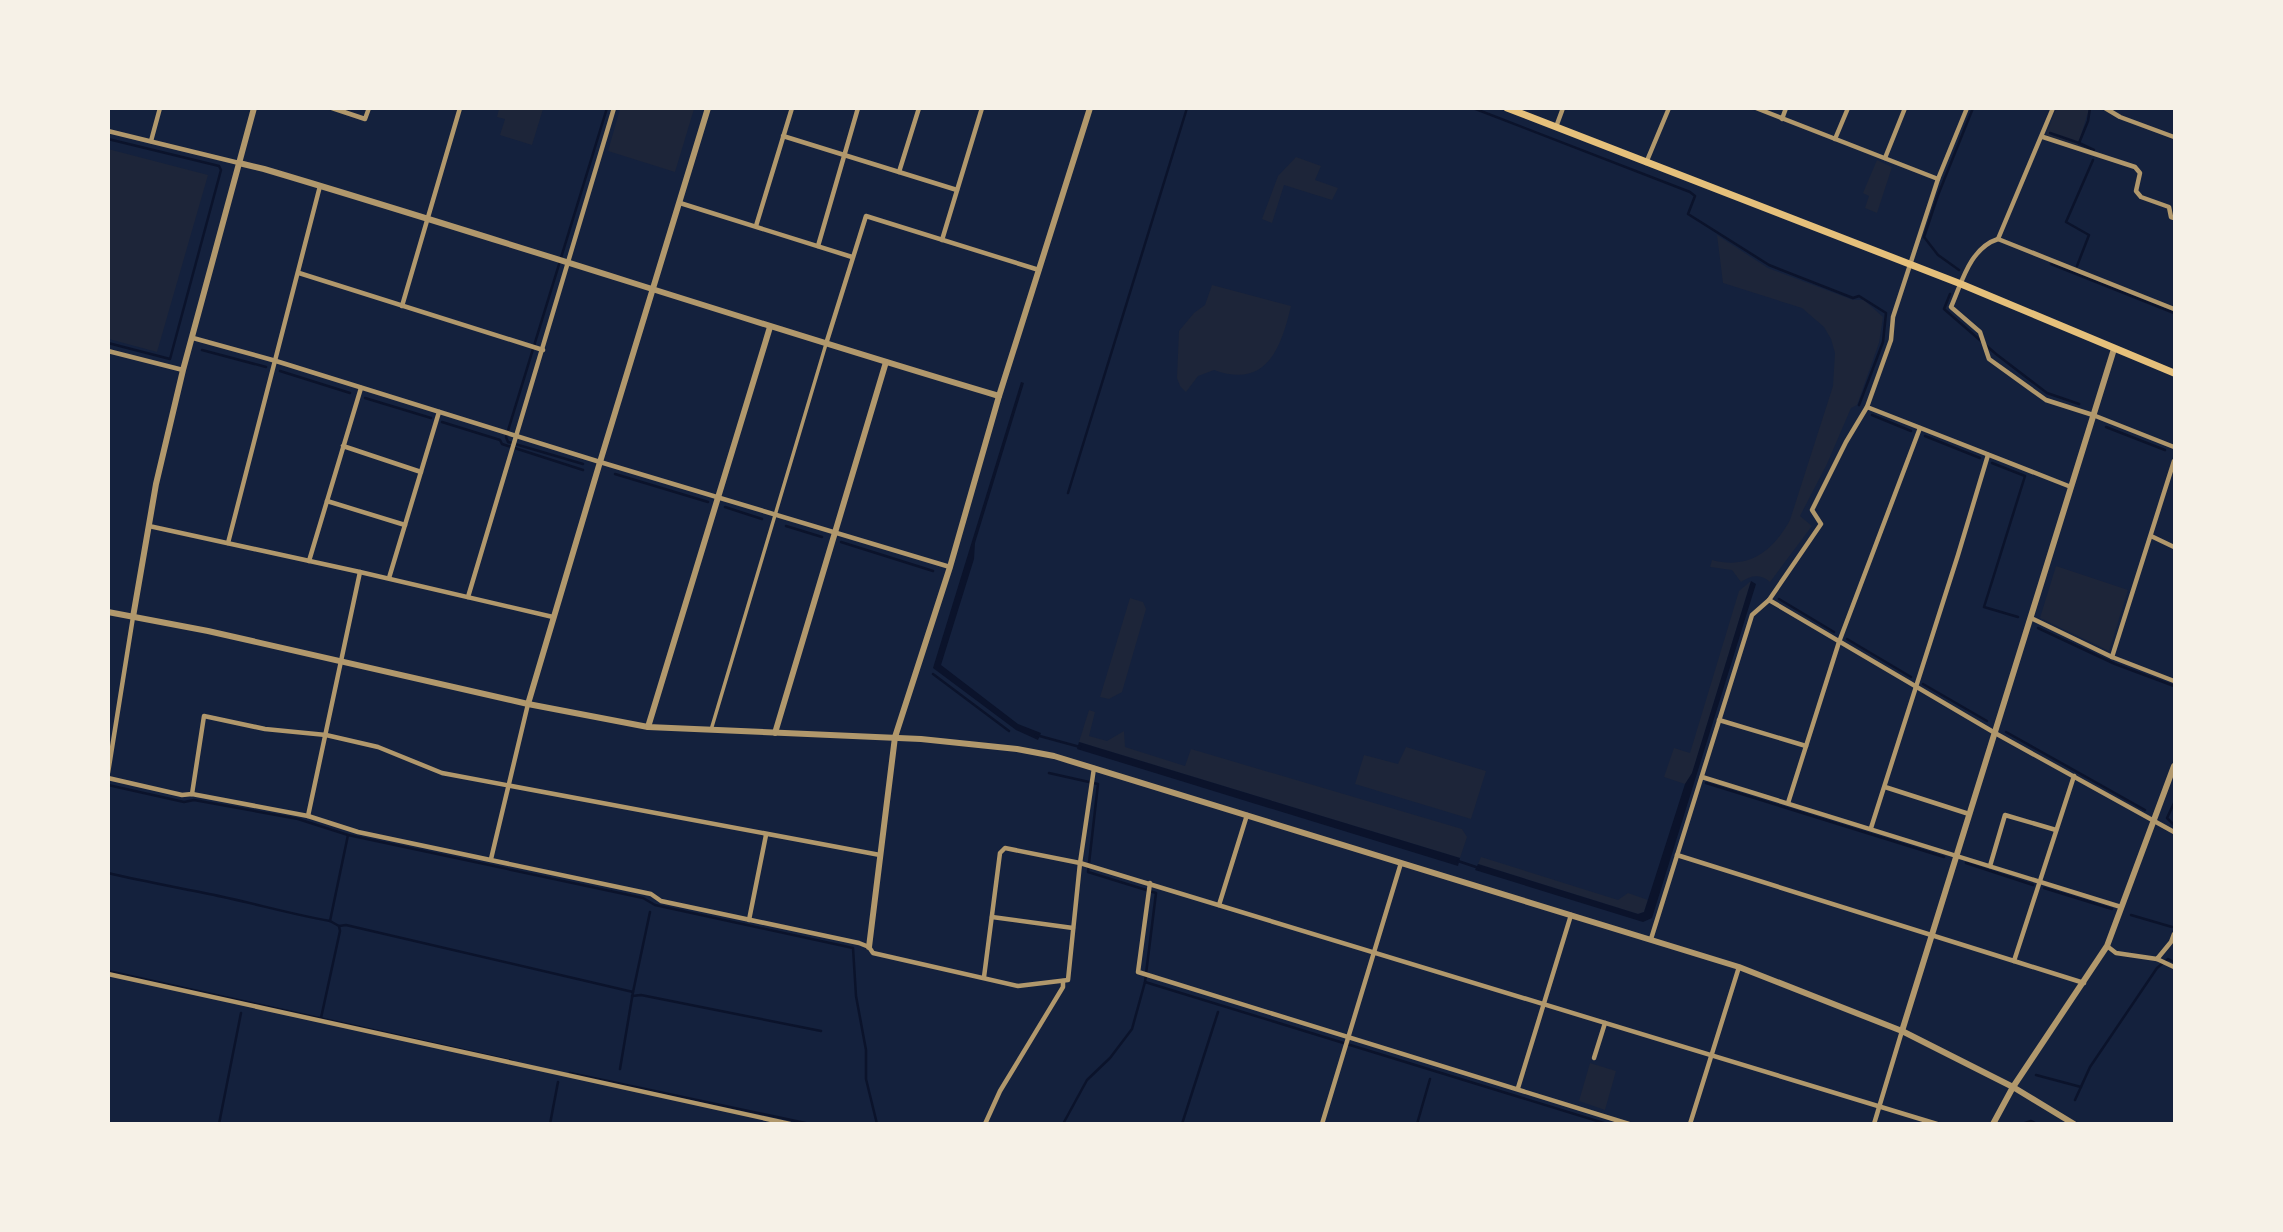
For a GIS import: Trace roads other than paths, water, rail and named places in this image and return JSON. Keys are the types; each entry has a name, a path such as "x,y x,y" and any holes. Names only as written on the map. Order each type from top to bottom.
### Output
{"main road":[{"path":"1507,108 1961,284 2175,373"}],"street":[{"path":"150,142 160,108"},
{"path":"108,773 156,484 183,370 254,108"},
{"path":"332,108 365,119 369,108"},
{"path":"402,306 460,108"},
{"path":"468,597 614,108"},
{"path":"491,859 528,704 553,617 708,108"},
{"path":"756,226 792,108"},
{"path":"818,246 858,108"},
{"path":"899,172 919,108"},
{"path":"942,240 982,108"},
{"path":"1090,108 999,396 950,567 895,737 869,947 873,953 1018,986 1068,980 1094,768"},
{"path":"1556,127 1563,108"},
{"path":"1646,163 1668,108"},
{"path":"1756,108 1938,179"},
{"path":"1782,118 1786,108"},
{"path":"1835,139 1847,108"},
{"path":"1885,158 1905,108"},
{"path":"1651,939 1752,615 1769,600 1821,524 1812,510 1867,407 1891,340 1893,317 1938,179 1967,108"},
{"path":"1998,239 2053,108"},
{"path":"2105,108 2120,117 2175,137"},
{"path":"108,131 320,186 999,396"},
{"path":"783,136 957,190"},
{"path":"2043,137 2135,167 2140,173 2136,191 2141,197 2169,207 2171,217 2175,218"},
{"path":"228,543 320,186"},
{"path":"680,203 852,257"},
{"path":"711,730 866,216 1040,271"},
{"path":"2175,309 1998,239 1984,244 1965,271 1951,307 1980,332 1989,359 2046,400 2094,415 2175,447"},
{"path":"299,273 541,350"},
{"path":"648,727 770,327"},
{"path":"193,338 950,567"},
{"path":"1874,1124 1930,935 2114,349"},
{"path":"108,351 183,370"},
{"path":"775,733 886,362"},
{"path":"309,561 361,388"},
{"path":"1867,407 2071,487"},
{"path":"389,579 439,412"},
{"path":"1788,803 1839,642 1920,428"},
{"path":"343,446 421,472"},
{"path":"1871,828 1988,455"},
{"path":"2112,657 2175,461"},
{"path":"327,501 405,525"},
{"path":"149,526 553,617"},
{"path":"2151,536 2175,547"},
{"path":"308,816 360,572"},
{"path":"1769,600 1995,733 2175,832"},
{"path":"108,612 208,631 528,704 648,727 895,737 1017,749 1054,756 1739,967 1902,1031 2013,1087 2074,1124"},
{"path":"2030,618 2112,657 2175,681"},
{"path":"192,794 204,716 265,729 326,735 377,747 442,773 880,856"},
{"path":"1719,720 1806,746"},
{"path":"1993,1124 2013,1087 2107,946 2175,766"},
{"path":"2014,961 2074,776"},
{"path":"1702,777 2121,908"},
{"path":"108,778 182,795 192,794 308,816 358,832 651,894 661,901 869,947"},
{"path":"1885,787 1969,814"},
{"path":"1219,905 1247,815"},
{"path":"1990,866 2005,815 2056,830"},
{"path":"749,920 766,835"},
{"path":"984,977 1000,853 1005,848 1082,863 1937,1124"},
{"path":"1677,856 2084,983"},
{"path":"1322,1124 1401,863"},
{"path":"1149,885 1138,972 1629,1124"},
{"path":"1518,1088 1571,914"},
{"path":"992,917 1073,928"},
{"path":"2161,961 2175,934"},
{"path":"2107,946 2116,953 2161,961 2175,967"},
{"path":"1690,1124 1739,967"},
{"path":"108,974 790,1124"},
{"path":"985,1124 1000,1091 1063,987 1063,981"},
{"path":"1594,1058 1605,1023"}],"waterway":[{"path":"583,464 508,442 506,437 607,108"},
{"path":"1068,493 1187,108"},
{"path":"1473,108 1690,192 1695,196 1688,214 1769,265 1853,298 1859,296 1886,313 1883,342 1859,405"},
{"path":"1959,270 1938,255 1924,237 1973,108"},
{"path":"2090,108 2079,143 2094,150"},
{"path":"2050,133 2079,143"},
{"path":"108,139 219,166 221,170 170,359 108,343"},
{"path":"2077,266 2089,235 2066,222 2093,160"},
{"path":"2051,264 2174,313"},
{"path":"1950,294 1944,309 1996,354 2047,393 2079,404"},
{"path":"202,350 266,367"},
{"path":"280,371 350,393"},
{"path":"365,398 431,418"},
{"path":"1872,415 1911,431"},
{"path":"442,422 583,470"},
{"path":"2106,427 2165,450"},
{"path":"1925,436 1980,458"},
{"path":"1992,463 2025,476 1984,607 2018,617"},
{"path":"615,474 708,502"},
{"path":"725,507 762,519"},
{"path":"786,526 822,537"},
{"path":"841,542 933,571"},
{"path":"1779,599 1834,632"},
{"path":"2038,628 2115,664 2174,686"},
{"path":"1847,639 1911,677"},
{"path":"933,674 1009,731"},
{"path":"1923,684 1987,721"},
{"path":"2006,732 2145,810"},
{"path":"1036,735 1080,747"},
{"path":"1049,773 1098,784 1088,872 1156,893 1145,982 1132,1029 1110,1058 1087,1080 1063,1124"},
{"path":"1706,783 1944,857"},
{"path":"108,785 184,802 194,800 298,819 348,835 643,898 655,905 853,948 856,996 866,1050 866,1079 877,1124"},
{"path":"2174,803 2167,818 2174,825"},
{"path":"321,1018 340,931 339,926 330,921 348,835"},
{"path":"1458,861 1479,868"},
{"path":"1966,863 2033,885"},
{"path":"108,873 330,921"},
{"path":"2044,888 2112,909"},
{"path":"620,1069 650,912"},
{"path":"2131,915 2172,927"},
{"path":"339,926 346,925 633,992"},
{"path":"2075,1100 2090,1067 2157,968 2168,959 2174,962"},
{"path":"108,971 512,1061"},
{"path":"1145,982 1607,1124"},
{"path":"632,996 641,995 821,1031"},
{"path":"1182,1124 1218,1012"},
{"path":"219,1124 241,1013"},
{"path":"570,1073 810,1124"},
{"path":"2036,1075 2081,1087"},
{"path":"1417,1124 1430,1079"},
{"path":"550,1124 558,1082"},
{"path":"2022,1124 2031,1121 2037,1124"}]}
